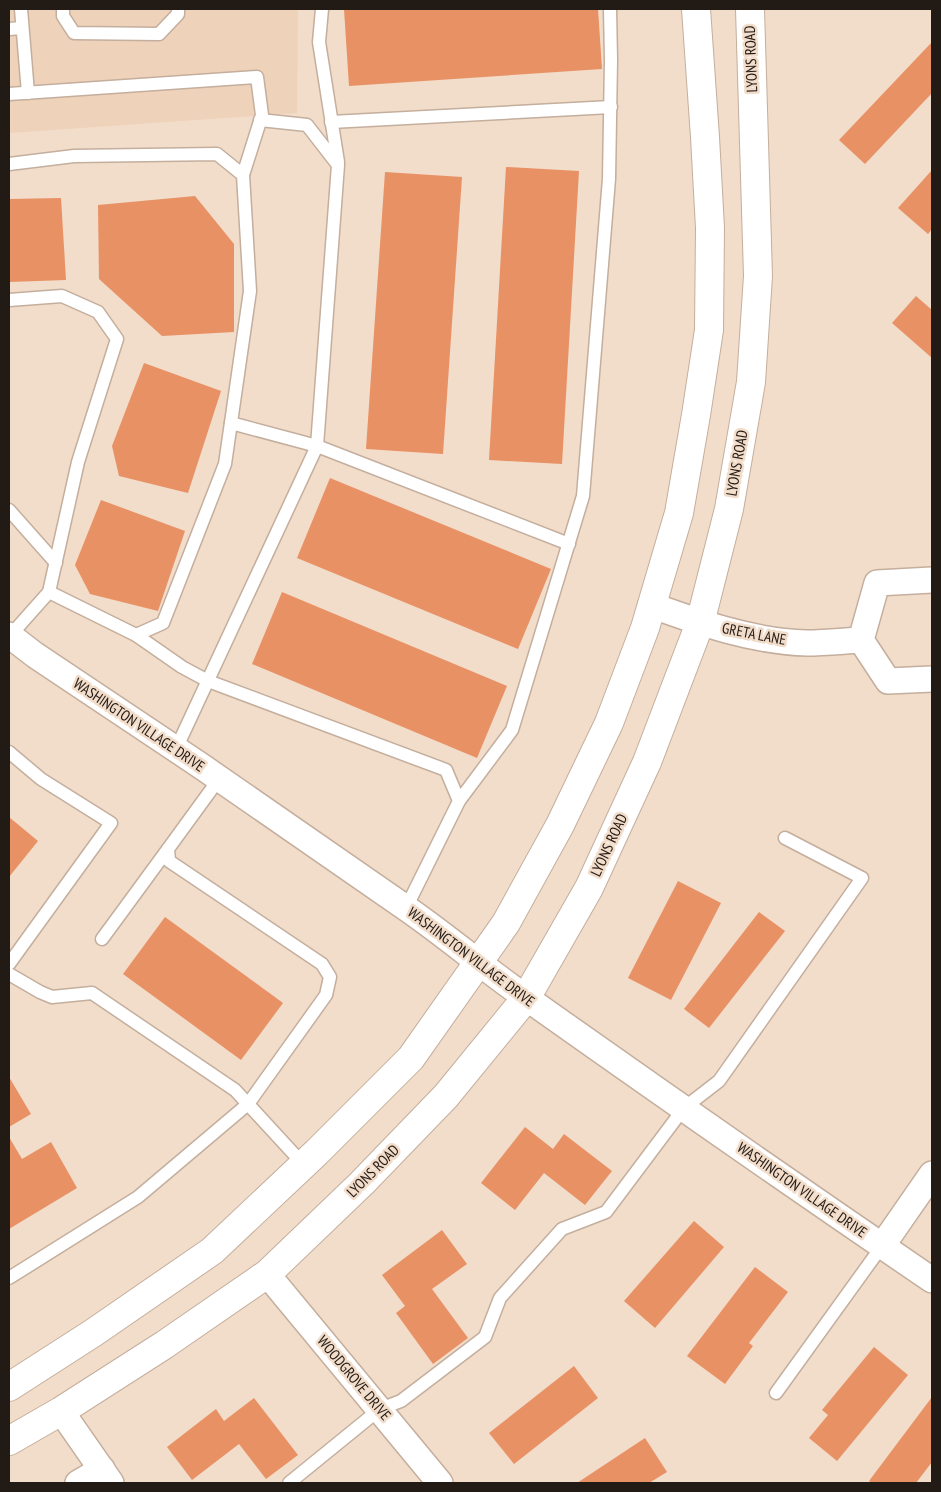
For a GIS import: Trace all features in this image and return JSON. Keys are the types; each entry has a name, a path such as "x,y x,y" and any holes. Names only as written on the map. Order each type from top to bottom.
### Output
{"main road":[{"path":"9,1387 93,1333 212,1251 304,1165 411,1058 506,923 560,825 609,723 645,628 680,513 709,330 710,228 696,9"},
{"name":"LYONS ROAD","path":"9,1441 61,1411 164,1345 267,1274 362,1183 446,1096 526,998 589,888 647,762 700,623 729,508 751,382 758,276 750,9"}],"street":[{"path":"932,580 877,583 861,640 888,681 932,679"},
{"name":"GRETA LANE","path":"651,605 700,623 763,638 807,643 861,640"},
{"name":"WASHINGTON VILLAGE DRIVE","path":"9,635 406,908 526,998 932,1280"},
{"path":"882,1246 932,1174"},
{"name":"WOODGROVE DRIVE","path":"267,1274 440,1483"},
{"path":"61,1411 107,1476 78,1483"}],"lane":[{"path":"20,9 15,28 28,93"},
{"path":"63,9 63,16 74,33 159,34 178,14 178,9"},
{"path":"176,749 317,446 338,165 319,42 322,9"},
{"path":"406,908 459,801 512,730 583,496 609,180 611,107 610,9"},
{"path":"9,94 258,77 262,115 243,176 250,291 225,464 163,623 136,636"},
{"path":"332,122 611,107"},
{"path":"260,120 307,125 338,165"},
{"path":"9,164 74,156 217,154 243,176"},
{"path":"9,300 62,296 98,312 117,339 78,462 49,592 9,635"},
{"path":"231,423 317,446 569,544"},
{"path":"9,510 56,563"},
{"path":"49,592 136,636 182,667 208,680 446,770 459,801"},
{"path":"9,752 41,779 111,823 9,964"},
{"path":"102,939 219,779"},
{"path":"289,1483 380,1409 401,1401 485,1337 500,1298 562,1229 606,1212 684,1108 719,1081 862,878 785,838"},
{"path":"9,1278 138,1197 248,1104 326,995 330,977 322,964 169,861 168,849"},
{"path":"9,974 52,997 92,993 235,1090 304,1165"},
{"path":"776,1393 882,1246"}],"shaded area":[{"path":"9,9 298,9 297,113 9,133"}],"building":[{"path":"344,9 598,9 602,69 349,86"},
{"path":"932,42 932,93 865,164 839,140"},
{"path":"506,167 579,171 562,464 489,460"},
{"path":"932,170 932,229 928,234 898,208"},
{"path":"385,172 462,177 443,454 366,449"},
{"path":"195,196 234,244 234,332 162,336 99,279 98,205"},
{"path":"61,198 66,280 9,282 9,199"},
{"path":"916,296 932,310 932,358 892,323"},
{"path":"144,363 221,391 188,493 119,476 112,446"},
{"path":"330,478 551,569 518,649 297,558"},
{"path":"101,500 185,531 158,611 90,594 75,565"},
{"path":"282,592 507,686 477,758 252,664"},
{"path":"9,817 38,841 9,877"},
{"path":"678,881 721,903 671,1000 628,978"},
{"path":"759,912 785,931 709,1028 684,1009"},
{"path":"165,917 283,1003 241,1060 123,974"},
{"path":"9,1077 31,1114 9,1127"},
{"path":"525,1127 553,1149 564,1134 612,1171 585,1205 544,1173 515,1210 481,1183"},
{"path":"9,1137 22,1159 51,1142 77,1188 9,1229"},
{"path":"694,1221 724,1247 655,1328 624,1301"},
{"path":"442,1230 467,1264 432,1289 468,1338 433,1364 396,1313 405,1306 382,1275"},
{"path":"755,1267 788,1292 749,1343 753,1346 725,1384 687,1356"},
{"path":"874,1347 908,1375 837,1461 809,1438 828,1415 822,1410"},
{"path":"574,1366 598,1398 514,1464 489,1433"},
{"path":"932,1397 932,1462 916,1483 872,1483 869,1481"},
{"path":"254,1398 298,1455 266,1479 239,1444 192,1480 167,1447 216,1409 224,1421"},
{"path":"645,1438 667,1472 649,1483 577,1483"}]}
